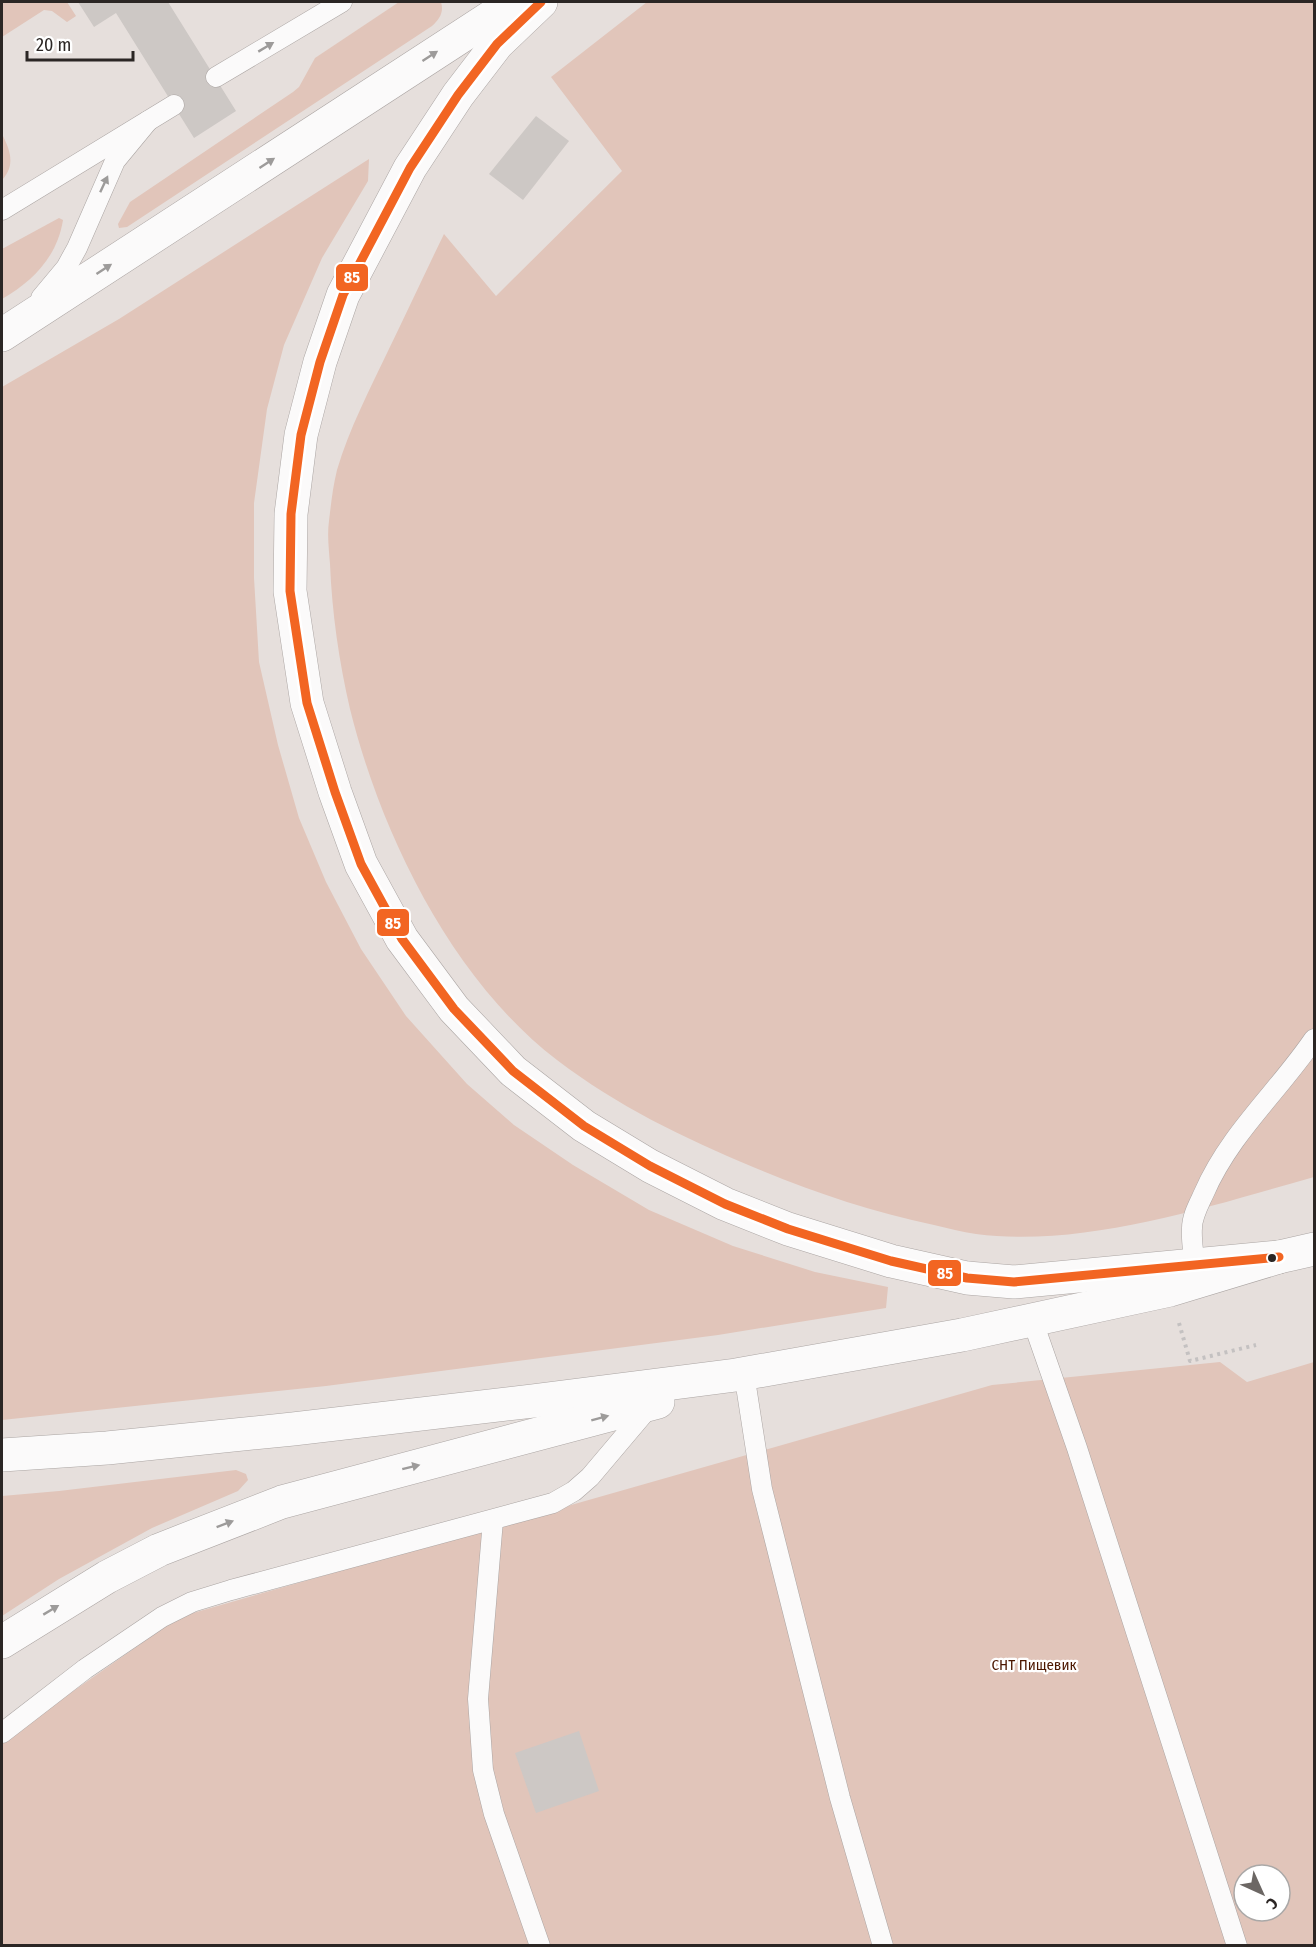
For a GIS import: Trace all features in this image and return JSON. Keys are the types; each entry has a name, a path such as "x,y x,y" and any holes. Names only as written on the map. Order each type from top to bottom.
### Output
{"highway":[{"path":"2,334 514,2"},
{"path":"541,2 497,44 458,95 410,168 343,295 320,362 301,435 291,514 290,591 307,703 335,792 362,864 402,939 454,1009 513,1071 584,1126 650,1166 725,1204 788,1228 891,1261 967,1278 1014,1282 1279,1257"},
{"path":"2,1455 107,1448 293,1429 740,1374 950,1337 1170,1290 1279,1257 1314,1249"},
{"path":"2,1642 106,1577 159,1550 282,1502 651,1404 740,1374"}],"lane":[{"path":"216,77 342,2"},
{"path":"2,210 174,105"},
{"path":"2,334 28,312 66,268 115,160 148,121"},
{"path":"1194,1265 1191,1227 1196,1209 1223,1154 1265,1100 1294,1069 1314,1039"},
{"path":"1032,1319 1077,1448 1238,1946"},
{"path":"740,1374 762,1489 840,1798 883,1946"},
{"path":"2,1733 125,1641 162,1617 192,1602 553,1503 574,1491 590,1477 651,1404"},
{"path":"493,1520 478,1699 483,1770 494,1814 540,1946"}],"green space":[{"path":"2,2 67,2 76,16 67,22 52,11 44,10 2,37"},
{"path":"399,2 441,2 442,12 432,26 127,227 119,228 118,224 130,202 293,92 299,87 315,58"},
{"path":"647,2 1314,2 1314,1177 1147,1222 1060,1235 1018,1237 976,1234 911,1220 842,1200 775,1176 702,1145 652,1120 580,1077 519,1027 485,989 454,947 426,901 401,854 381,805 363,757 346,691 334,619 328,542 328,526 337,470 360,409 444,234 496,296 622,171 551,77"},
{"path":"2,134 9,152 10,163 2,180"},
{"path":"369,159 368,181 322,258 284,345 267,409 254,503 254,578 259,662 278,745 299,818 326,882 361,949 406,1016 467,1084 514,1125 573,1165 649,1210 733,1246 815,1272 888,1287 886,1308 718,1335 326,1386 2,1420 2,387 119,319"},
{"path":"59,218 63,220 60,233 42,267 24,284 2,299 2,249"},
{"name":"СНТ Пищевик","path":"1220,1362 1247,1382 1314,1362 1314,1945 2,1945 2,1741 179,1617 992,1385"},
{"path":"236,1470 246,1474 248,1480 238,1491 152,1528 59,1579 2,1616 2,1496"}],"building":[{"path":"78,2 168,2 236,111 194,138 116,13 94,27"},
{"path":"536,116 569,141 523,200 489,174"},
{"path":"579,1731 599,1791 536,1813 515,1753"}],"transit line":[{"name":"85","path":"541,2 497,44 458,95 410,168 343,295 320,362 301,435 291,514 290,591 307,703 361,864 402,939 454,1009 513,1071 584,1126 650,1166 725,1204 788,1229 891,1261 967,1278 1014,1282 1279,1257"}]}
